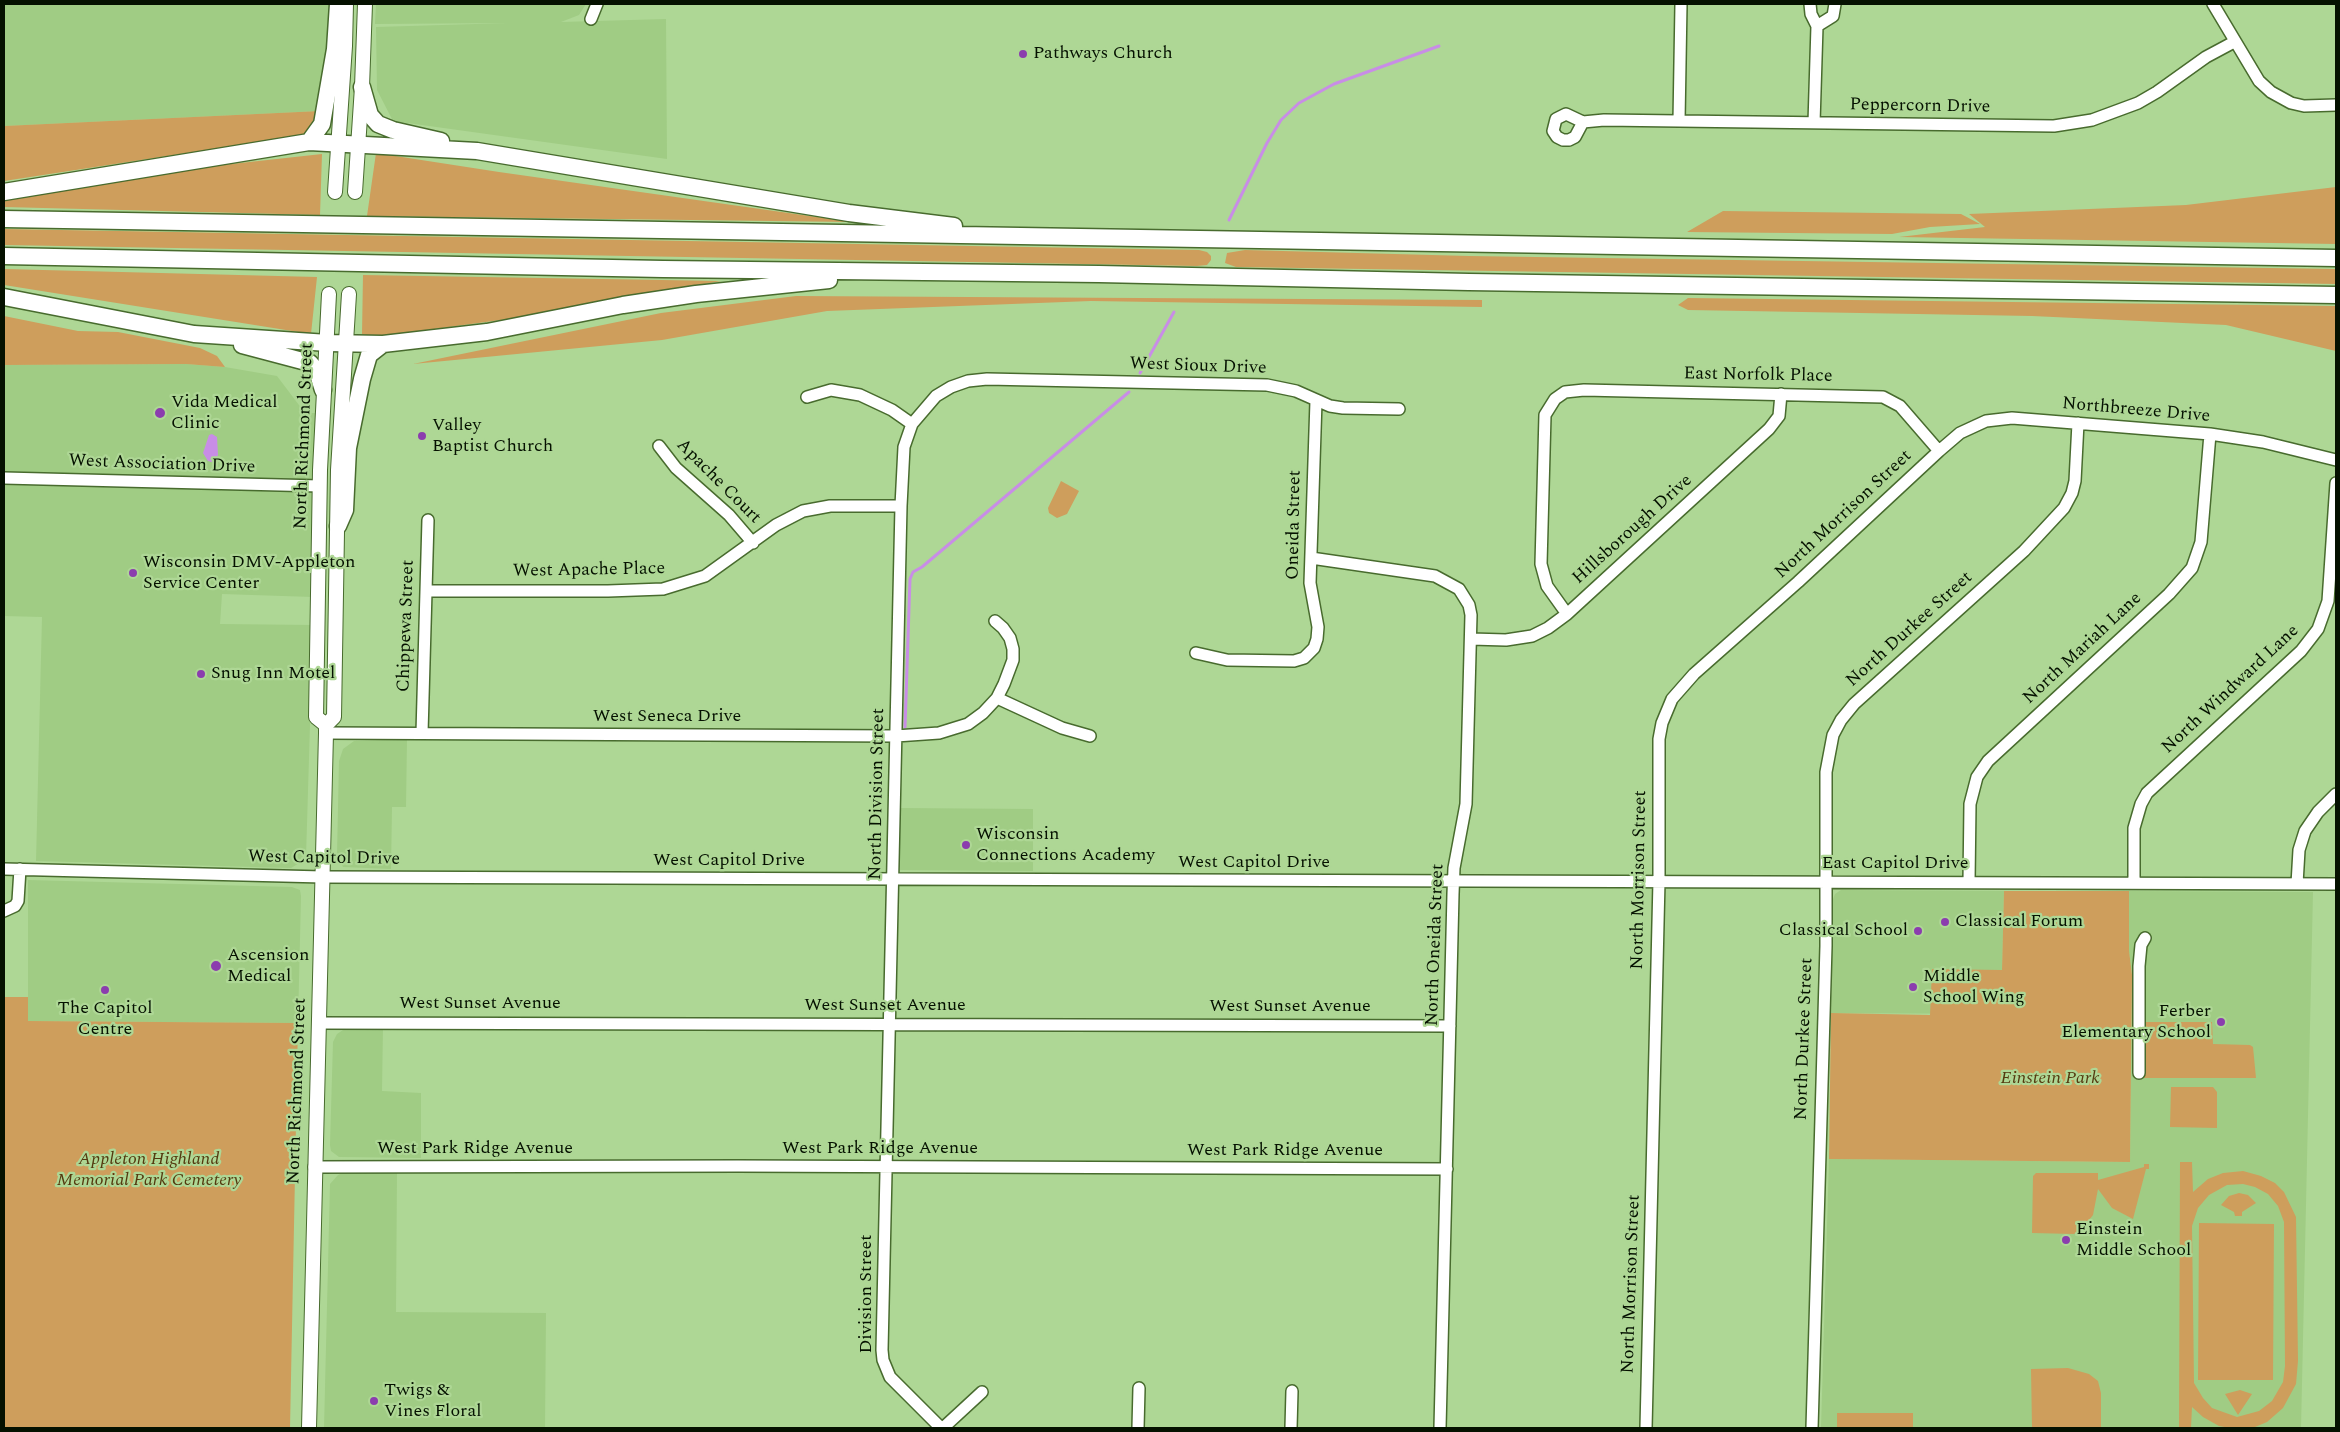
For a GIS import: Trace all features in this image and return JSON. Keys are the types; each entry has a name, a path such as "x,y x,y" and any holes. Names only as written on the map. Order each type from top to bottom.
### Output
{"highway":[{"path":"309,142 322,124 335,49 338,4"},
{"path":"362,87 370,115 378,124 393,130 477,151 858,214 911,222 1004,229 1040,237"},
{"path":"4,192 309,142 477,151"},
{"path":"4,219 2336,258"},
{"path":"4,256 664,269 903,271 2336,295"},
{"path":"194,334 328,343 383,344 487,332 623,305 696,294 829,280 877,280 903,271"},
{"path":"4,298 194,334 308,362 317,371 323,390"},
{"path":"338,526 345,510 348,448 362,379 369,355 383,344"}],"main road":[{"path":"336,192 346,4"},
{"path":"355,192 365,4"},
{"name":"North Richmond Street","path":"326,729 316,717 320,486 329,294"},
{"name":"North Richmond Street","path":"309,1428 326,729 334,717 338,470 349,294"}],"street":[{"path":"591,19 597,4"},
{"path":"1679,121 1681,4"},
{"path":"1810,4 1811,14 1817,26 1814,123"},
{"path":"1817,26 1833,16 1835,4"},
{"path":"2213,4 2234,42 2259,80 2280,98 2304,106 2336,105"},
{"name":"Peppercorn Drive","path":"1583,122 1604,120 2040,126 2074,123 2101,117 2138,103 2206,57 2234,42"},
{"name":"West Sioux Drive","path":"912,424 936,396 951,387 968,381 987,379 1267,385 1296,392 1316,401 1343,408 1399,409"},
{"path":"807,396 831,390 860,395 892,410 912,424"},
{"name":"East Norfolk Place","path":"1567,614 1547,586 1541,564 1545,415 1555,399 1565,392 1574,390 1883,396 1900,406 1939,451"},
{"name":"Hillsborough Drive","path":"1471,639 1506,640 1532,636 1567,614 1769,429 1779,416 1781,394"},
{"name":"Oneida Street","path":"1196,653 1227,660 1294,661 1304,658 1314,648 1318,626 1311,598 1316,401"},
{"name":"Northbreeze Drive","path":"1939,451 1960,433 1986,421 2012,418 2210,434 2263,442 2336,460"},
{"name":"North Durkee Street","path":"1812,1428 1827,882 1826,772 1833,735 1841,720 1854,704 2024,550 2064,508 2072,493 2075,481 2078,423"},
{"name":"North Division Street","path":"886,1167 901,506 904,446 912,424"},
{"name":"North Mariah Lane","path":"1969,882 1970,804 1977,776 1988,761 2169,594 2192,568 2201,542 2210,434"},
{"name":"Apache Court","path":"659,446 676,468 729,515 753,543"},
{"name":"North Morrison Street","path":"1646,1428 1659,881 1659,739 1662,723 1672,699 1694,674 1798,582 1939,451"},
{"name":"West Association Drive","path":"4,478 320,486"},
{"name":"North Windward Lane","path":"2134,882 2134,828 2140,804 2147,793 2301,650 2318,629 2328,601 2336,483"},
{"name":"West Apache Place","path":"426,590 615,591 663,589 688,583 705,576 776,525 803,511 830,506 901,506"},
{"name":"Chippewa Street","path":"422,733 428,520"},
{"name":"North Oneida Street","path":"1311,558 1435,576 1459,589 1469,605 1471,639 1466,804 1454,881 1440,1428"},
{"name":"West Seneca Drive","path":"326,729 422,733 896,736 939,733 968,724 983,713 997,698 1010,673 1013,649 1010,638 995,621"},
{"path":"997,698 1062,728 1090,736"},
{"path":"2297,884 2299,850 2305,831 2318,812 2336,794"},
{"name":"West Capitol Drive","path":"4,869 323,877 1454,881"},
{"path":"4,912 15,906 18,901 20,869"},
{"name":"East Capitol Drive","path":"1454,881 2336,884"},
{"path":"2140,1073 2139,966 2141,946 2145,938"},
{"name":"West Sunset Avenue","path":"319,1023 890,1023 1450,1026"},
{"name":"West Park Ridge Avenue","path":"314,1167 1447,1169"},
{"name":"Division Street","path":"886,1167 883,1360 890,1377 898,1387 942,1428"},
{"path":"1138,1388 1138,1428"},
{"path":"942,1428 982,1392"},
{"path":"1290,1428 1292,1392"}],"shaded area":[{"path":"4,4 335,4 320,111 4,126"},
{"path":"376,4 586,4 579,15 561,22 666,19 667,159 393,121 377,90 376,27 509,23 375,24"},
{"path":"186,364 225,367 277,376 305,413 316,413 313,597 222,594 220,624 313,625 306,857 291,868 36,861 42,617 4,616 4,365"},
{"path":"212,434 217,437 218,455 215,463 208,461 203,453 209,435"},
{"path":"407,739 406,807 392,807 391,869 343,867 337,855 339,761 343,749 354,741"},
{"name":"Wisconsin Connections Academy","path":"900,808 1033,809 1033,871 900,870"},
{"path":"28,880 292,887 300,890 298,1023 28,1021"},
{"name":"Classical School","path":"1841,890 2004,891 2001,1014 1831,1013 1833,899 1835,894"},
{"name":"Einstein Middle School","path":"2129,891 2313,892 2301,1428 1821,1428 1829,1159 2130,1162 2132,975 2129,951"},
{"path":"383,1026 382,1091 421,1093 421,1158 339,1157 331,1151 330,1145 333,1042 337,1034 346,1028"},
{"path":"397,1172 396,1312 546,1313 545,1428 324,1428 330,1184 342,1173"}],"green space":[{"path":"320,111 317,123 304,135 4,181 4,126"},
{"path":"376,153 499,172 852,222 367,216"},
{"path":"322,154 320,215 4,207 4,200 168,171"},
{"path":"2336,187 2336,244 1899,237 1985,227 1969,214 2186,205"},
{"path":"1723,211 1961,214 1980,224 1930,227 1892,234 1687,232"},
{"path":"4,229 1199,250 1207,252 1211,256 1211,260 1207,265 1197,266 4,245"},
{"path":"1245,250 1469,256 2336,269 2336,284 1236,267 1225,263 1227,253"},
{"path":"4,269 317,277 311,334 4,285"},
{"path":"363,275 721,281 552,313 375,337 362,334"},
{"path":"796,296 1482,300 1482,307 1091,301 827,311 662,340 413,364 661,313"},
{"path":"1688,298 2336,306 2336,351 2226,325 2032,316 1688,310 1678,305"},
{"path":"4,316 78,331 118,332 200,348 217,356 225,367 186,364 4,365"},
{"path":"1061,481 1079,491 1067,514 1057,518 1049,513 1048,508"},
{"name":"Einstein Park","path":"2004,891 2129,891 2129,951 2132,975 2130,1162 1829,1159 1831,1013 1930,1015 1932,969 2002,970"},
{"name":"Appleton Highland Memorial Park Cemetery","path":"4,997 28,997 28,1021 298,1023 290,1428 4,1428"},
{"path":"2136,1022 2212,1022 2213,1044 2250,1045 2253,1047 2256,1078 2136,1078"},
{"path":"2171,1087 2213,1087 2217,1092 2217,1128 2170,1127"},
{"path":"2180,1162 2192,1162 2193,1192 2208,1179 2223,1173 2243,1171 2261,1176 2275,1183 2284,1192 2296,1217 2298,1361 2296,1384 2283,1408 2267,1422 2255,1427 2230,1428 2219,1426 2203,1417 2192,1407 2191,1428 2179,1428","holes":["2243,1184 2255,1187 2268,1194 2278,1206 2284,1222 2285,1366 2283,1382 2272,1401 2259,1411 2237,1417 2212,1408 2194,1383 2192,1226 2198,1208 2209,1195 2227,1185"]},
{"path":"2144,1164 2149,1164 2149,1169 2146,1169 2133,1219 2112,1208 2098,1189 2093,1215 2083,1228 2074,1234 2032,1233 2033,1176 2036,1173 2098,1173 2098,1180 2144,1167"},
{"path":"2239,1193 2248,1195 2256,1203 2242,1212 2242,1216 2235,1216 2234,1212 2221,1205 2229,1196"},
{"path":"2199,1223 2274,1224 2273,1380 2198,1380"},
{"path":"2068,1368 2089,1374 2098,1381 2101,1393 2101,1428 2032,1428 2031,1369"},
{"path":"2240,1390 2252,1394 2238,1415 2225,1394"},
{"path":"1837,1413 1913,1413 1913,1428 1837,1428"}],"waterway":[{"path":"1229,220 1267,143 1281,120 1299,103 1334,84 1439,46"},
{"path":"1140,373 1174,312"},
{"path":"905,727 910,579 913,572 922,567 1129,392"}],"place":[{"name":"Pathways Church","path":"1023,54"},
{"name":"Vida Medical Clinic","path":"160,413"},
{"name":"Valley Baptist Church","path":"422,436"},
{"name":"Wisconsin DMV-Appleton Service Center","path":"133,573"},
{"name":"Snug Inn Motel","path":"201,674"},
{"name":"Wisconsin Connections Academy","path":"966,845"},
{"name":"Classical Forum","path":"1945,922"},
{"name":"Classical School","path":"1918,931"},
{"name":"Ascension Medical","path":"216,966"},
{"name":"Middle School Wing","path":"1913,987"},
{"name":"The Capitol Centre","path":"105,990"},
{"name":"Ferber Elementary School","path":"2221,1022"},
{"name":"Einstein Middle School","path":"2066,1240"},
{"name":"Twigs & Vines Floral","path":"374,1401"}]}
